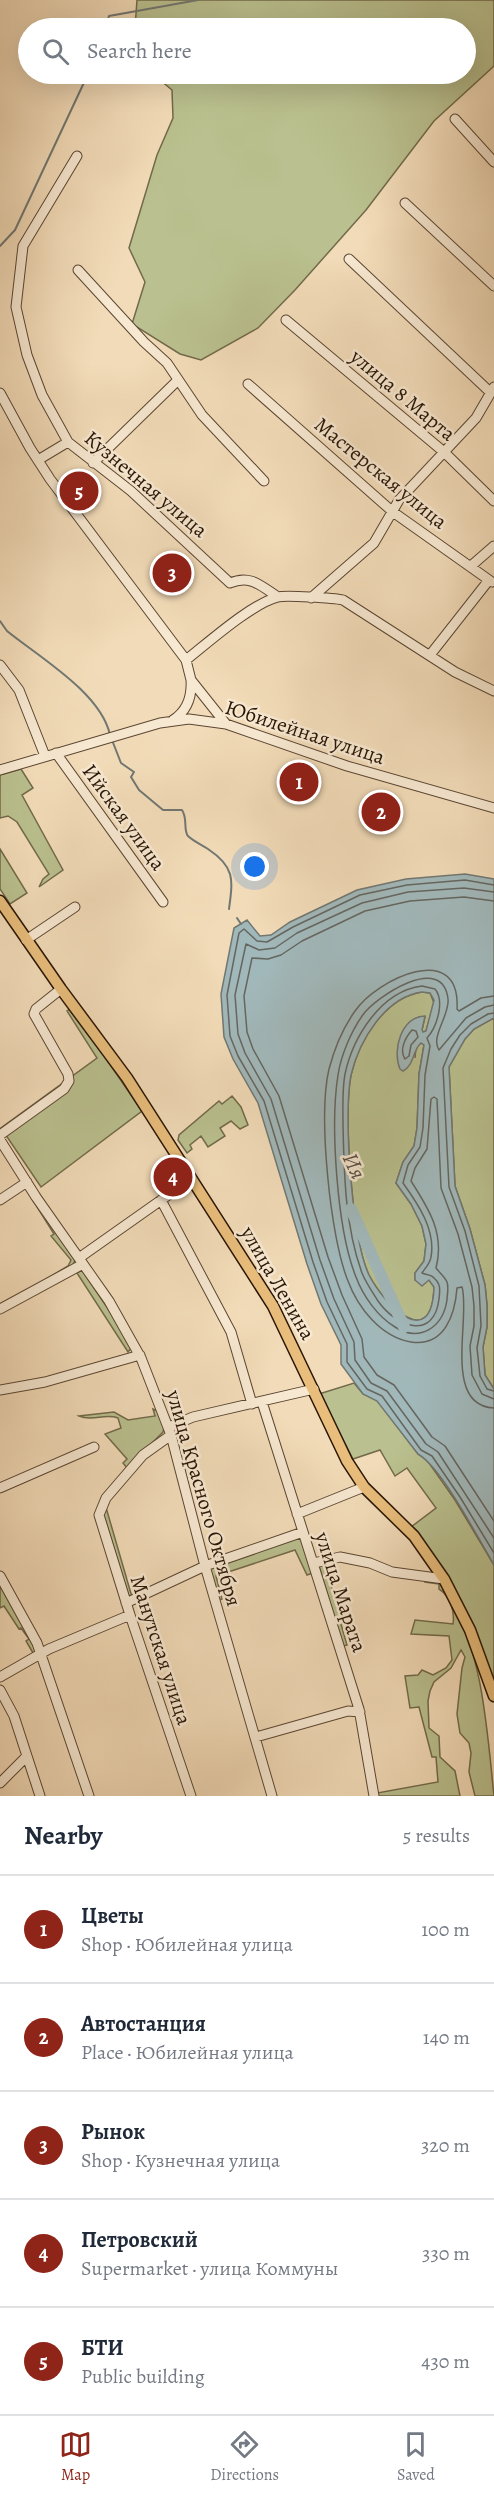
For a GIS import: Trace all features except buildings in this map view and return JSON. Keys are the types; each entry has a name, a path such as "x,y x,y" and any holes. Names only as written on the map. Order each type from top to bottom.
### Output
{"main road":[{"name":"улица Ленина","path":"0,901 60,989 127,1078 273,1306 347,1461 364,1487 414,1536 444,1579 470,1630 494,1696"}],"street":[{"path":"455,119 494,162"},
{"name":"Кузнечная улица","path":"77,156 23,246 16,295 18,317 27,355 42,395 68,442 131,491 231,583 240,579 249,579 278,597"},
{"path":"405,203 494,286"},
{"path":"311,598 374,543 399,500 476,418 492,390 349,259"},
{"path":"78,270 144,342 167,363 202,415 264,481"},
{"name":"улица 8 Марта","path":"286,320 444,452 494,501"},
{"path":"93,462 177,381"},
{"name":"Мастерская улица","path":"248,384 393,512 492,581"},
{"path":"0,393 38,460 186,660 192,680 226,724"},
{"path":"38,460 68,442"},
{"path":"471,566 494,546"},
{"path":"430,655 492,581"},
{"path":"186,660 253,609 278,597 343,600 455,672 494,691"},
{"path":"0,665 19,690 45,756"},
{"path":"168,722 184,710 190,696 192,680"},
{"name":"Юбилейная улица","path":"0,770 113,736 189,719 226,724 347,766 494,808"},
{"name":"Ийская улица","path":"56,753 163,902"},
{"path":"26,939 75,907"},
{"path":"0,1135 64,1089 69,1081 68,1074 34,1014 36,1009 60,989"},
{"name":"улица Красного Октября","path":"0,1140 109,1301 140,1355 170,1431 205,1566 272,1796"},
{"path":"0,1309 81,1261 191,1179"},
{"path":"0,1200 27,1182"},
{"name":"улица Марата","path":"161,1200 231,1332 297,1514 360,1712 374,1796"},
{"path":"0,1390 45,1382 140,1355"},
{"path":"170,1431 193,1418 314,1389"},
{"name":"Манутская улица","path":"170,1431 143,1455 106,1498 99,1515 191,1796"},
{"path":"0,1488 94,1447"},
{"path":"297,1514 364,1487"},
{"path":"126,1603 205,1566 303,1532"},
{"path":"314,1563 340,1557 370,1563 392,1572 444,1579"},
{"path":"0,1577 42,1654 89,1796"},
{"path":"0,1677 42,1654 130,1614"},
{"path":"0,1690 14,1716 40,1796"},
{"path":"256,1737 348,1711 360,1712"},
{"path":"0,1784 27,1756"}],"green space":[{"path":"137,0 494,0 494,66 476,82 476,18 136,18"},
{"path":"165,84 474,84 434,121 366,210 258,328 201,360 180,354 132,324 145,282 129,248 157,155 173,118 172,90"},
{"path":"21,769 33,788 22,795 63,870 39,887 49,874 17,822 8,816 0,818 0,775"},
{"path":"0,849 27,893 10,904 0,889"},
{"path":"422,992 430,993 434,1003 426,1031 422,1030 425,1017 419,1017 416,1047 421,1043 424,1045 419,1074 417,1128 414,1146 403,1162 396,1183 411,1204 422,1226 426,1244 424,1261 415,1273 415,1280 424,1282 429,1280 434,1287 431,1307 425,1317 417,1320 407,1317 386,1299 369,1275 363,1258 354,1207 348,1118 351,1075 367,1035 375,1023 396,1003 408,996"},
{"path":"71,1008 142,1111 41,1187 1,1128 97,1058 67,1011"},
{"path":"494,1018 494,1389 485,1375 483,1347 487,1327 487,1305 485,1285 470,1229 455,1186 449,1067 465,1039 474,1029"},
{"path":"232,1096 241,1107 248,1125 240,1129 231,1121 220,1128 225,1136 208,1147 201,1136 190,1145 192,1149 187,1153 178,1140 179,1135 219,1101 222,1104"},
{"path":"26,1189 75,1260 73,1265 33,1287 68,1266 71,1260 51,1236 54,1234"},
{"path":"82,1270 133,1346 128,1352 77,1273"},
{"path":"354,1383 363,1394 377,1400 418,1454 427,1460 455,1500 494,1565 494,1696 483,1655 411,1527 436,1508 407,1468 395,1476 380,1450 353,1459 319,1394"},
{"path":"153,1409 162,1413 163,1432 127,1468 123,1463 127,1459 105,1434 121,1428 118,1418 79,1416 114,1412 128,1420 155,1416"},
{"path":"105,1504 132,1597 129,1597 102,1509"},
{"path":"301,1536 313,1573 307,1575 295,1550 216,1576 222,1599 219,1600 210,1569"},
{"path":"324,1564 344,1623 341,1624 347,1645 343,1646 319,1566"},
{"path":"425,1579 437,1581 444,1587 461,1619 470,1643 482,1694 494,1796 475,1796 469,1772 471,1753 469,1743 460,1733 457,1714 465,1657 461,1650 451,1668 434,1682 428,1701 429,1728 439,1736 440,1757 455,1771 460,1796 378,1796 377,1793 438,1782 436,1757 432,1757 419,1707 410,1708 405,1676 418,1675 422,1670 433,1675 446,1668 452,1660 449,1636 411,1634 415,1620 453,1624 449,1600 439,1589 439,1584 425,1582"},
{"path":"0,1585 34,1644 36,1650 33,1653 26,1641 29,1639 21,1628 19,1629 4,1606 0,1608"}],"water":[{"path":"465,874 494,879 494,1018 474,1029 465,1039 449,1067 455,1186 470,1229 485,1285 487,1305 487,1327 483,1347 485,1375 494,1389 494,1565 438,1473 418,1454 377,1401 363,1394 341,1364 341,1345 321,1304 307,1264 258,1103 233,1059 224,1037 221,994 234,928 247,920 260,936 271,935 290,922 357,890 406,879","holes":["422,992 430,993 434,1000 426,1031 422,1030 425,1016 410,1022 400,1036 397,1053 400,1069 403,1071 410,1065 418,1046 421,1043 424,1045 419,1074 414,1146 403,1162 396,1183 411,1204 422,1226 426,1244 424,1261 415,1273 415,1280 422,1286 429,1280 434,1287 431,1307 425,1317 417,1320 406,1317 385,1299 369,1275 363,1258 354,1206 348,1118 351,1075 367,1035 385,1011 396,1002"]}],"waterway":[{"path":"108,18 109,16 198,0"},
{"path":"0,246 15,230 83,84"},
{"path":"0,621 7,631 82,690 95,705 110,735"},
{"path":"112,740 121,763 134,772 131,777 139,790 163,810 182,810 188,836 217,856 228,868 231,882 229,909"},
{"path":"237,918 241,924"},
{"name":"Ия","path":"351,1209 404,1327"}],"place":[{"name":"БТИ","path":"79,491"},
{"name":"Рынок","path":"172,573"},
{"name":"Цветы","path":"299,782"},
{"name":"Автостанция","path":"381,812"},
{"name":"Петровский","path":"173,1177"}]}
